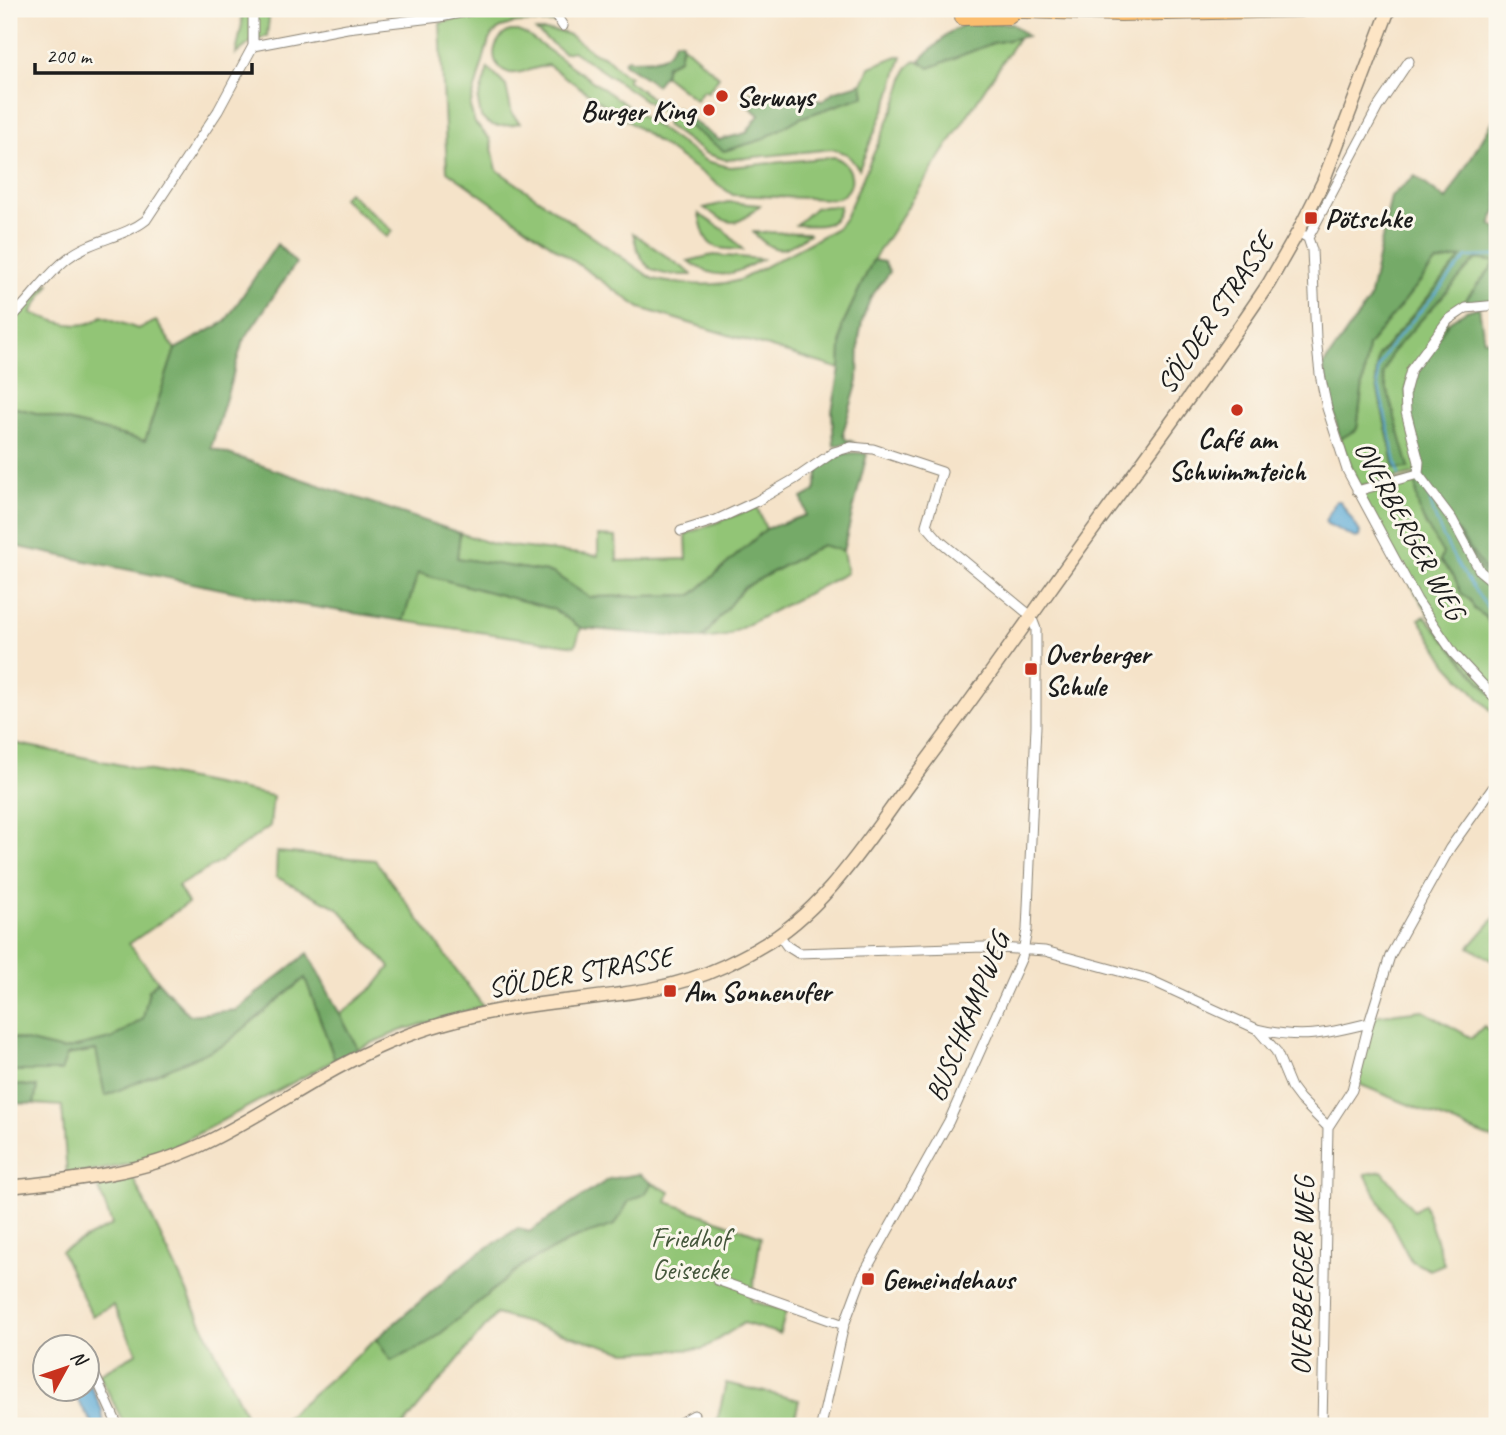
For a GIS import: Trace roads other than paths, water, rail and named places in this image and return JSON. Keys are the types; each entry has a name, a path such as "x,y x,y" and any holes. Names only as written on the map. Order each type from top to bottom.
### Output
{"highway":[{"path":"996,9 1198,13 1301,9"},
{"path":"963,17 1000,18 1037,11"}],"main road":[{"name":"SÖLDER STRASSE","path":"9,1187 79,1180 153,1165 243,1124 332,1069 387,1043 439,1024 507,1009 668,984 718,969 762,947 779,935 821,898 938,747 1303,235 1389,9"}],"street":[{"path":"9,320 68,258 90,244 137,228 146,220 218,111 253,46 253,9"},
{"path":"253,46 347,28 440,17 481,9"},
{"path":"552,9 562,26"},
{"path":"1303,235 1378,107 1409,61"},
{"name":"OVERBERGER WEG","path":"1303,235 1312,250 1320,374 1336,439 1357,491 1389,546 1397,566 1425,611 1454,654 1497,699"},
{"path":"1497,305 1466,308 1448,320 1411,370 1405,392 1406,412 1419,462 1418,474 1452,519 1480,571 1497,585"},
{"path":"681,531 716,520 757,501 834,452 852,447 873,449 942,472 926,525 940,541 1031,616"},
{"path":"1357,491 1418,474"},
{"name":"BUSCHKAMPWEG","path":"821,1426 844,1325 862,1277 950,1121 1024,950 1036,726 1036,636 1031,616"},
{"path":"1257,1029 1276,1051 1291,1087 1328,1127 1352,1090 1390,956 1450,848 1497,782"},
{"path":"779,935 787,946 798,953 984,947 1045,951 1148,979 1257,1029 1300,1037 1369,1023"},
{"name":"OVERBERGER WEG","path":"1321,1426 1328,1127"},
{"path":"718,1280 844,1325"},
{"path":"102,1391 118,1426"},
{"path":"674,1426 694,1415"}],"water":[{"path":"1336,501 1340,501 1360,532 1359,537 1355,538 1325,521"},
{"path":"80,1404 99,1404 104,1426 94,1426"}],"waterway":[{"path":"1399,475 1378,383 1378,369 1388,349 1467,257 1497,256"},
{"path":"1429,495 1447,544 1466,577 1497,620"}],"place":[{"name":"Serways","path":"722,96"},
{"name":"Burger King","path":"709,110"},
{"name":"Pötschke","path":"1311,218"},
{"name":"Café am Schwimmteich","path":"1237,410"},
{"name":"Overberger Schule","path":"1031,669"},
{"name":"Am Sonnenufer","path":"670,991"},
{"name":"Gemeindehaus","path":"868,1279"}],"park label":[{"name":"Friedhof Geisecke","path":"690,1253"}]}
